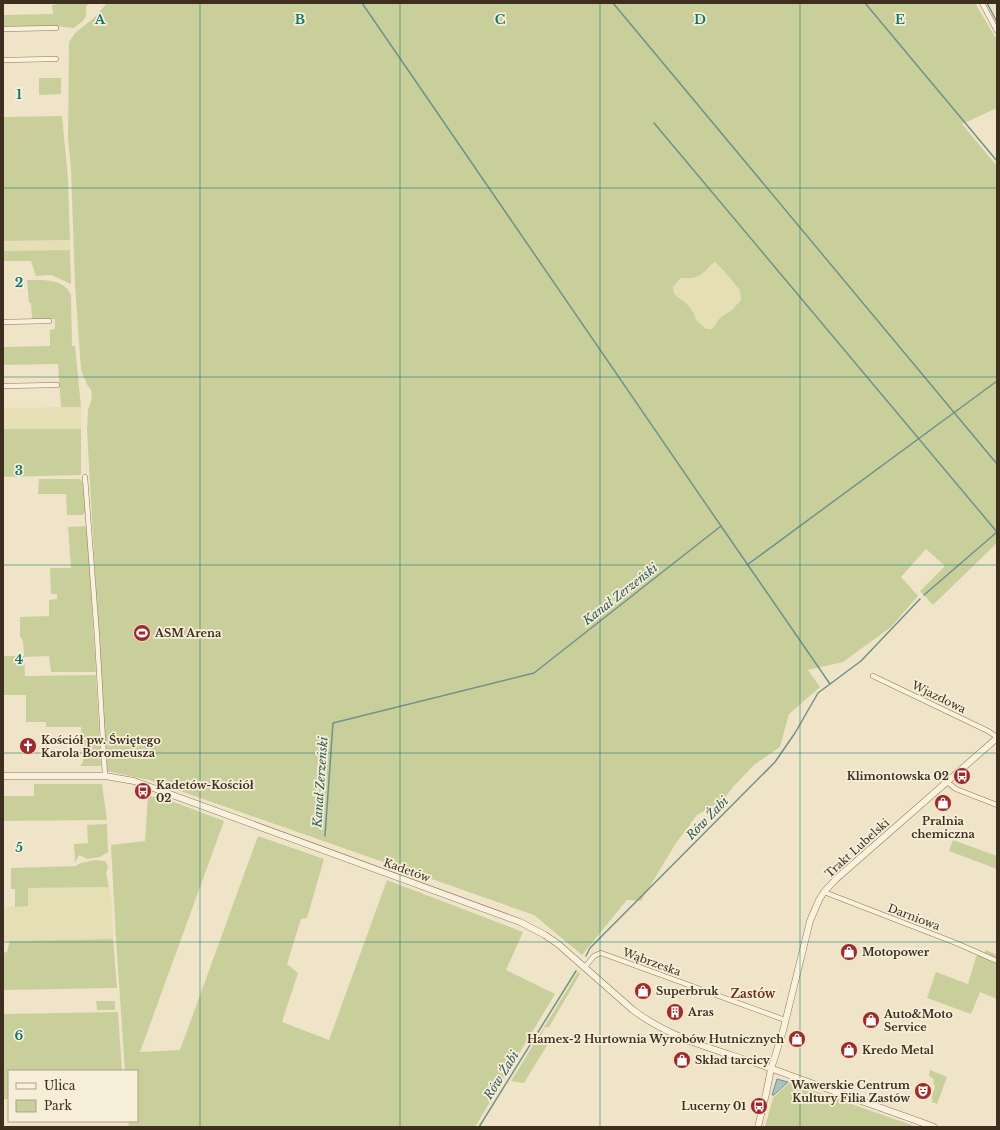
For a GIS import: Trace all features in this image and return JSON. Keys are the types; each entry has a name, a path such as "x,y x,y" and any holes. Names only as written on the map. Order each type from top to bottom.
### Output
{"street":[{"path":"982,3 997,31"},
{"path":"3,29 56,28"},
{"path":"3,60 56,59"},
{"path":"3,322 49,322"},
{"path":"3,386 57,385"},
{"path":"85,477 97,636 105,776"},
{"name":"Wjazdowa","path":"873,676 988,731 997,737"},
{"name":"Trakt Lubelski","path":"758,1127 771,1069 810,921 824,892 836,879 997,737"},
{"name":"Kadetów","path":"3,776 105,776 145,785 520,922 545,935 558,944 633,1010 657,1026 705,1047 934,1127"},
{"path":"947,782 956,789 997,805"},
{"name":"Darniowa","path":"824,892 956,942 997,961"},
{"name":"Wąbrzeska","path":"585,967 594,956 601,953 785,1020"}],"shaded area":[{"path":"70,240 70,250 3,251 3,241"},
{"path":"715,262 740,290 741,300 732,310 720,318 712,329 706,330 696,320 694,313 686,303 674,294 673,287 682,278 695,278 703,274 710,264"},
{"path":"81,407 81,429 3,429 3,408"},
{"path":"109,887 112,904 113,939 3,941 3,907 28,906 28,888"}],"green space":[{"path":"56,3 89,3 86,7 86,15 84,19 74,28 55,26 3,27 3,15 53,14 52,5 55,5"},
{"path":"107,3 975,3 997,40 997,108 962,124 997,166 997,543 933,605 920,591 945,566 926,549 901,577 918,596 891,627 843,662 808,670 820,687 789,714 780,747 754,765 723,800 697,815 676,843 641,901 627,900 582,955 534,915 149,780 106,771 87,430 88,410 92,398 91,390 86,383 81,370 75,285 71,169 68,139 69,42 75,33 95,17","holes":["715,262 740,290 741,300 732,310 720,318 712,329 706,329 696,320 694,313 686,303 674,294 673,287 681,278 693,278 701,275 711,264"]},
{"path":"39,78 61,78 61,94 39,95"},
{"path":"62,116 68,178 70,240 3,241 3,117"},
{"path":"70,250 71,284 51,275 36,276 31,261 3,261 3,251"},
{"path":"27,280 46,280 58,283 68,289 71,295 72,346 75,346 81,407 61,407 58,364 3,365 3,347 50,346 50,330 55,329 55,319 32,319"},
{"path":"3,429 81,429 81,474 3,477"},
{"path":"39,479 80,479 84,484 86,511 83,515 67,515 66,494 38,494"},
{"path":"87,526 96,672 51,672 49,656 24,657 25,676 96,675 101,766 80,766 83,762 81,727 46,727 46,722 26,722 26,695 3,695 3,656 24,656 23,641 20,636 20,617 49,616 49,600 57,599 57,594 51,594 50,568 71,568 68,527"},
{"path":"34,784 102,784 107,820 3,821 3,796 34,796"},
{"path":"148,796 163,798 224,821 140,1052 180,1050 258,836 324,859 307,918 301,919 287,964 298,973 282,1022 329,1040 387,880 523,932 506,970 555,994 475,1127 129,1127 128,1122 138,1122 138,1070 125,1070 111,845 145,841"},
{"path":"107,824 108,852 100,857 87,859 79,855 75,863 74,844 88,843 87,825"},
{"path":"953,840 997,856 997,869 949,851"},
{"path":"95,860 105,861 108,866 106,874 109,887 28,888 28,906 15,907 15,889 11,889 11,868 77,866 81,863"},
{"path":"113,939 117,988 3,990 3,953 7,952 10,941"},
{"path":"986,950 997,955 997,999 980,992 971,1014 927,998 936,972 968,984 977,954 983,956"},
{"path":"578,972 580,974 549,1027 545,1027 540,1037 551,1039 524,1083 511,1081"},
{"path":"96,1001 115,1001 115,1010 97,1010"},
{"path":"118,1012 122,1070 8,1070 8,1099 3,1099 3,1014"},
{"path":"930,1070 947,1077 937,1104 932,1102 935,1087 933,1083 934,1079 929,1075"},
{"path":"790,1082 917,1127 765,1127 773,1098"}],"water":[{"path":"777,1079 788,1082 774,1095 772,1095"}],"waterway":[{"path":"362,3 721,526"},
{"path":"613,3 997,464"},
{"path":"865,3 997,161"},
{"path":"987,3 997,22"},
{"path":"654,123 997,532"},
{"path":"747,565 997,381"},
{"name":"Kanał Zerzeński","path":"325,836 333,723 534,673 721,526 830,684 861,661 920,599"},
{"name":"Kanał Zerzeński","path":"924,595 997,532"},
{"name":"Rów Żabi","path":"586,956 590,948 775,762 795,733 818,693 830,684"},
{"name":"Rów Żabi","path":"479,1127 576,971"}],"place":[{"name":"ASM Arena","path":"142,633"},
{"name":"Kościół pw. Świętego Karola Boromeusza","path":"28,746"},
{"name":"Klimontowska 02","path":"962,776"},
{"name":"Kadetów-Kościół 02","path":"143,791"},
{"name":"Pralnia chemiczna","path":"943,803"},
{"name":"Motopower","path":"849,952"},
{"name":"Superbruk","path":"643,991"},
{"name":"Aras","path":"675,1012"},
{"name":"Auto&Moto Service","path":"871,1020"},
{"name":"Hamex-2 Hurtownia Wyrobów Hutnicznych","path":"797,1039"},
{"name":"Kredo Metal","path":"849,1050"},
{"name":"Skład tarcicy","path":"682,1060"},
{"name":"Wawerskie Centrum Kultury Filia Zastów","path":"923,1091"},
{"name":"Lucerny 01","path":"759,1106"}],"district":[{"name":"Zastów","path":"753,993"}]}
